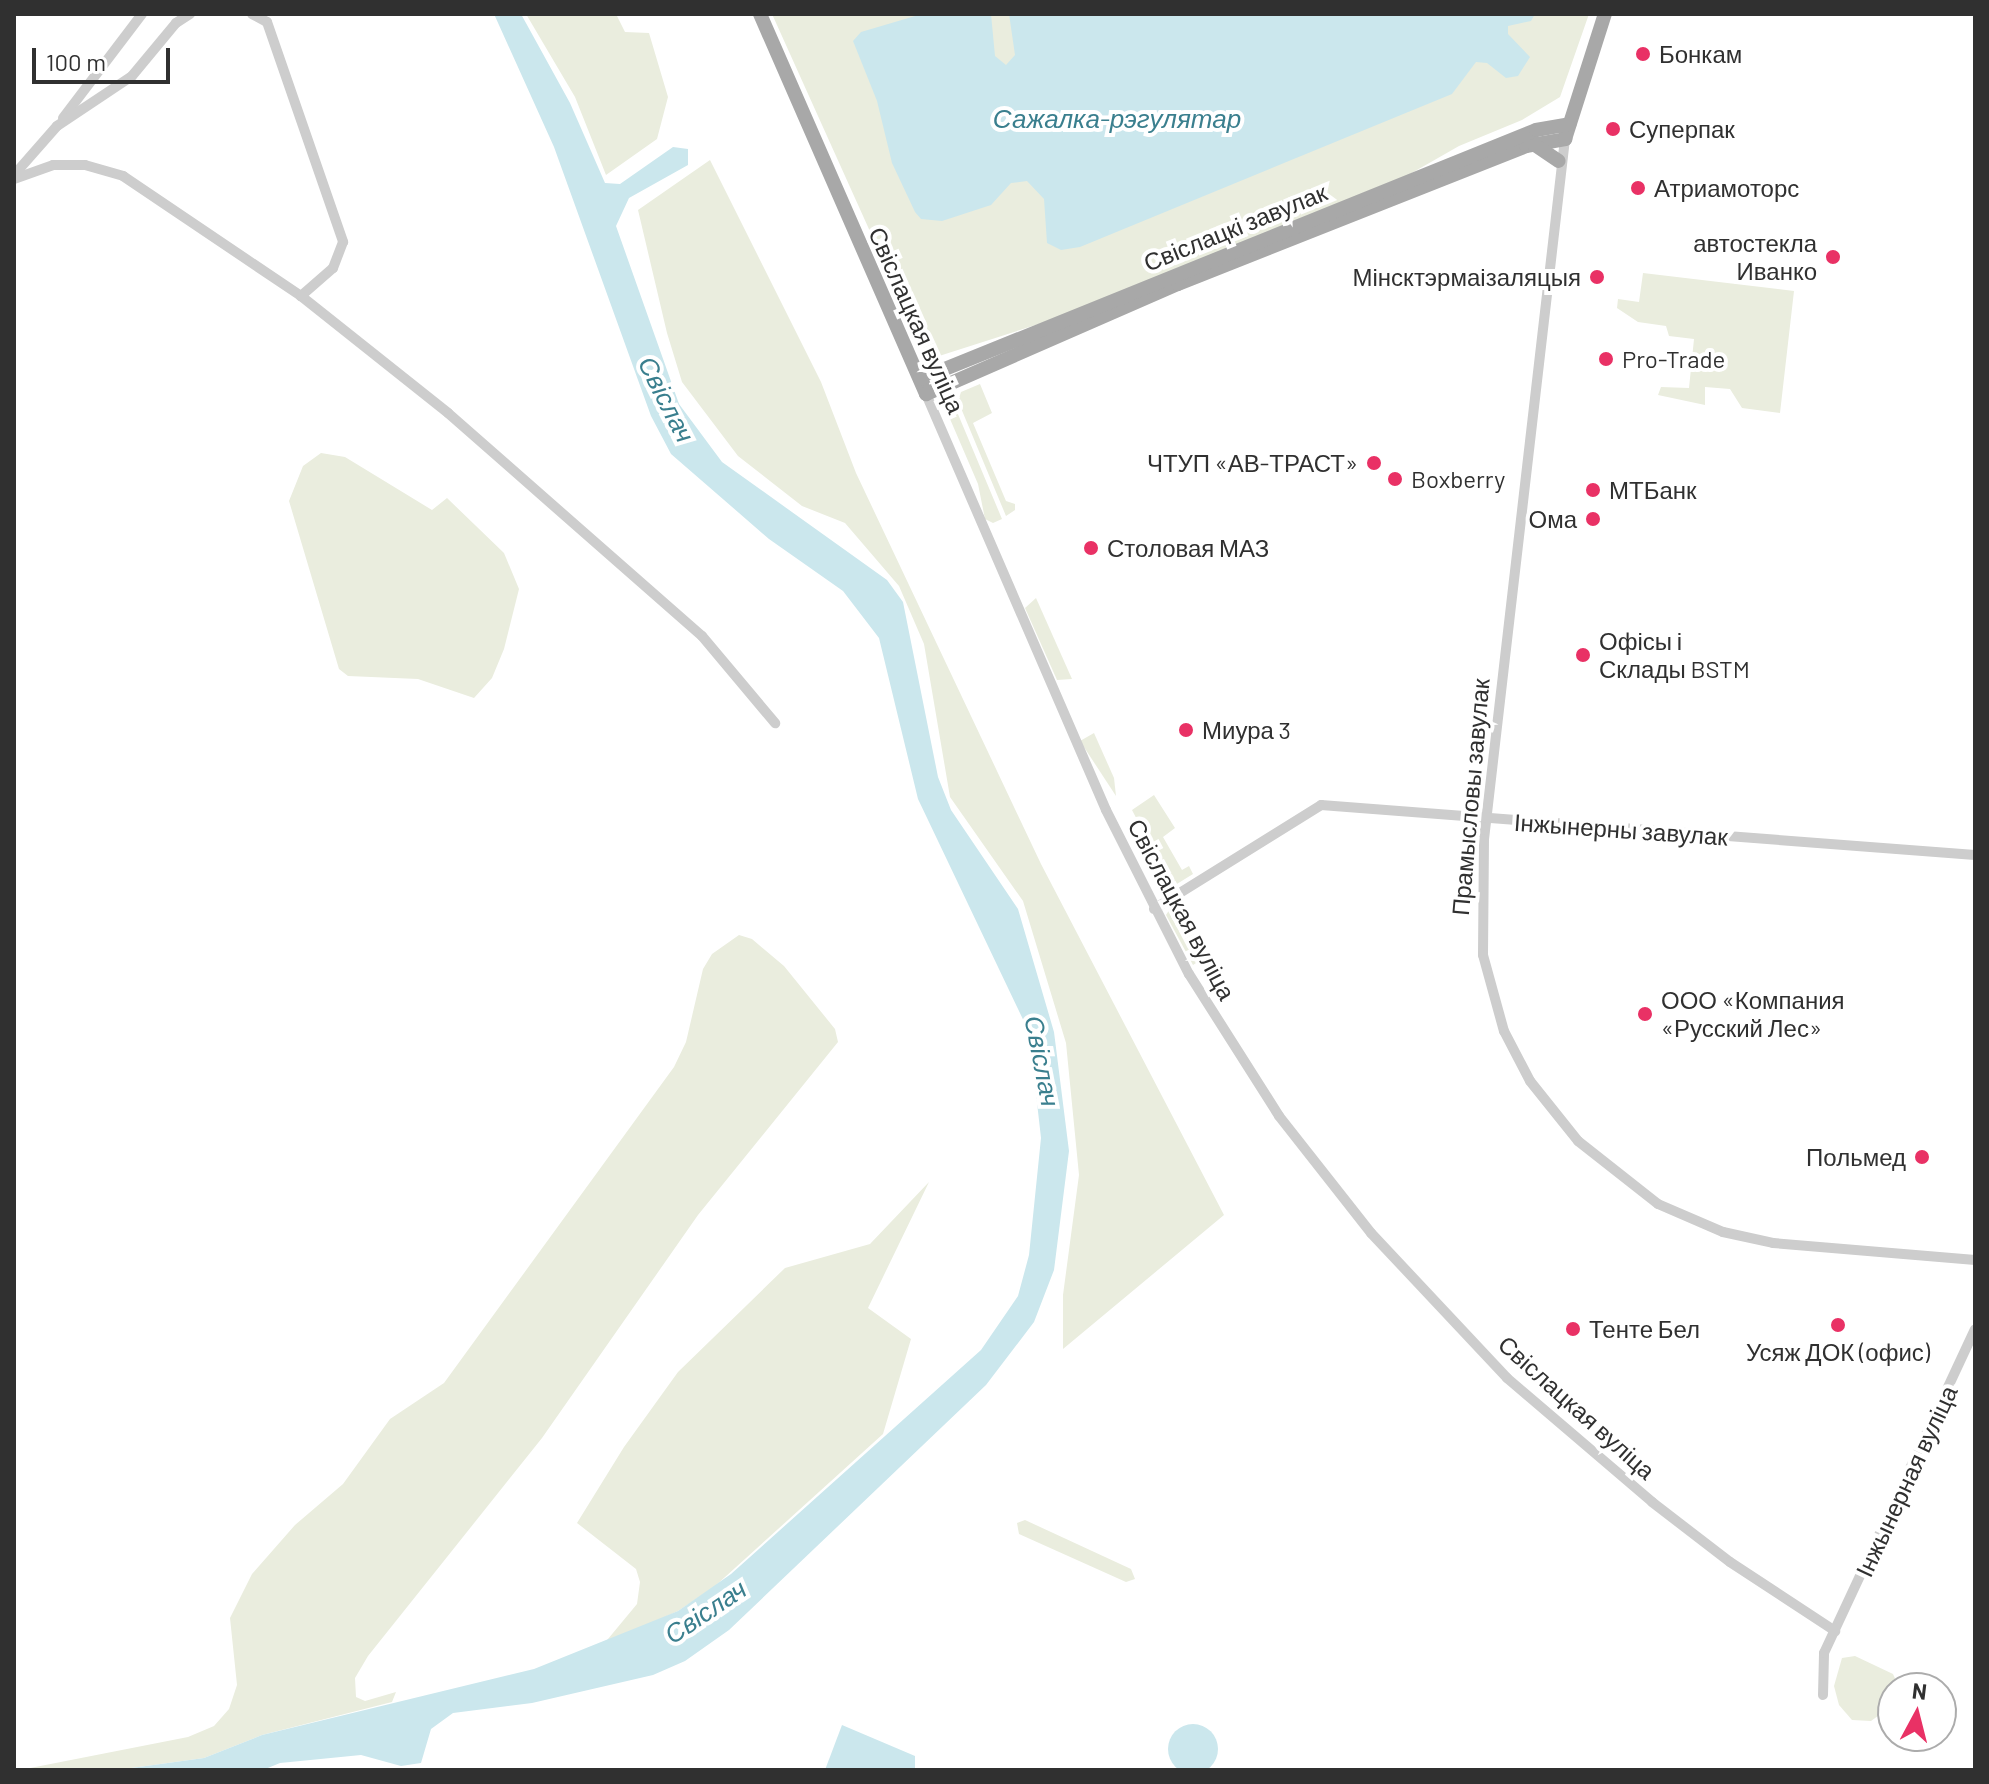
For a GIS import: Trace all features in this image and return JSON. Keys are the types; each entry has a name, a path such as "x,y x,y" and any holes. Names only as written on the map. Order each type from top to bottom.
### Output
{"main road":[{"name":"Свіслацкая вуліца","path":"760,14 926,394"},
{"name":"Прамысловы завулак","path":"1565,139 1605,14"},
{"name":"Свіслацкі завулак","path":"920,379 1536,130 1569,124"},
{"name":"Свіслацкі завулак","path":"926,394 1178,284 1532,143 1565,139"},
{"path":"1532,143 1559,161"}],"street":[{"path":"14,177 142,14"},
{"path":"57,126 132,76 176,23 190,14"},
{"path":"252,14 267,22 343,242 333,268 301,296"},
{"name":"Прамысловы завулак","path":"1565,139 1559,161 1486,819 1480,911 1493,999 1530,1081 1596,1159 1658,1204 1723,1232 1817,1248 1975,1260"},
{"path":"14,177 53,165 85,165 123,176 301,296 448,413 702,636 775,723"},
{"name":"Свіслацкая вуліца","path":"926,394 1106,810 1154,909 1261,1090 1319,1170 1422,1290 1507,1378 1585,1446 1730,1562 1835,1631"},
{"name":"Інжынерны завулак","path":"1154,909 1310,808 1332,805 1975,855"},
{"name":"Інжынерная вуліца","path":"1823,1695 1824,1653 1975,1329"}],"shaded area":[{"path":"526,14 616,14 625,32 649,33 668,97 657,139 606,175 575,97"},
{"path":"772,14 1589,14 1560,97 1522,120 1459,146 1410,174 1048,321 936,357 923,349"},
{"path":"710,160 821,382 856,473 1041,864 1224,1215 1063,1349 1063,1295 1079,1175 1066,1043 1023,901 950,797 924,644 899,586 845,523 802,506 738,456 682,382 667,333 638,210"},
{"path":"1643,273 1794,291 1780,413 1742,408 1730,389 1705,387 1705,405 1658,395 1661,387 1689,388 1694,339 1669,336 1666,326 1638,322 1617,308 1618,299 1639,302"},
{"path":"980,384 992,413 973,423 1006,501 1015,504 1015,510 1006,516 958,401 961,392"},
{"path":"955,407 1002,519 993,523 985,519 978,484 947,412"},
{"path":"321,453 345,457 432,510 447,498 504,553 519,589 504,649 492,678 474,698 418,679 348,676 339,669 289,501 303,466"},
{"path":"1036,598 1072,679 1057,680 1025,608"},
{"path":"1094,733 1114,778 1116,796 1080,741"},
{"path":"1154,795 1175,828 1163,837 1182,870 1189,866 1193,874 1172,887 1132,810"},
{"path":"1175,901 1207,956 1193,965 1166,915"},
{"path":"739,935 752,939 784,966 835,1029 838,1042 698,1215 542,1438 368,1656 355,1678 356,1697 365,1701 396,1692 392,1702 262,1735 204,1758 117,1770 20,1770 188,1737 214,1726 229,1709 237,1685 230,1618 252,1574 295,1525 343,1484 390,1419 444,1383 674,1067 686,1042 703,969 712,954"},
{"path":"929,1182 868,1308 911,1339 883,1434 714,1587 678,1611 603,1645 637,1604 640,1582 636,1569 577,1523 624,1447 678,1372 785,1268 870,1244"},
{"path":"1025,1520 1131,1569 1135,1579 1126,1582 1019,1534 1017,1523"},
{"path":"1855,1656 1889,1672 1877,1672 1877,1717 1871,1721 1852,1720 1839,1705 1834,1686 1842,1658"}],"water":[{"name":"Свіслач","path":"494,14 521,14 570,103 605,183 620,184 673,147 688,149 688,165 629,198 616,226 679,404 722,462 887,580 903,602 938,777 951,810 1018,909 1054,1032 1069,1151 1054,1270 1034,1322 986,1385 729,1630 685,1661 653,1675 532,1703 453,1713 431,1729 421,1763 401,1766 361,1755 280,1763 263,1770 117,1770 204,1758 262,1735 534,1669 678,1611 731,1574 981,1350 1018,1296 1029,1255 1041,1138 1029,1032 918,799 879,638 843,591 769,539 671,454 651,416 554,147"},
{"name":"Сажалка-рэгулятар","path":"922,14 991,14 995,56 1006,65 1015,55 1009,14 1535,14 1531,21 1508,26 1508,34 1530,57 1518,76 1506,78 1487,63 1476,62 1452,94 1080,247 1061,250 1047,243 1044,199 1027,181 1011,183 991,205 942,221 921,219 915,212 892,163 877,101 853,41 861,32"},
{"path":"842,1725 915,1756 915,1768 825,1770"},
{"path":"1183,1725 1203,1725 1217,1739 1217,1759 1203,1773 1183,1773 1169,1759 1169,1739"}],"place":[{"name":"Бонкам","path":"1643,54"},
{"name":"Суперпак","path":"1613,129"},
{"name":"Атриамоторс","path":"1638,188"},
{"name":"автостекла Иванко","path":"1833,257"},
{"name":"Мінсктэрмаізаляцыя","path":"1597,277"},
{"name":"Pro-Trade","path":"1606,359"},
{"name":"ЧТУП «АВ-ТРАСТ»","path":"1374,463"},
{"name":"Boxberry","path":"1395,479"},
{"name":"МТБанк","path":"1593,490"},
{"name":"Ома","path":"1593,519"},
{"name":"Столовая МАЗ","path":"1091,548"},
{"name":"Офісы і Склады BSTM","path":"1583,655"},
{"name":"Миура 3","path":"1186,730"},
{"name":"ООО «Компания «Русский Лес»","path":"1645,1014"},
{"name":"Польмед","path":"1922,1157"},
{"name":"Усяж ДОК (офис)","path":"1838,1325"},
{"name":"Тенте Бел","path":"1573,1329"}]}
